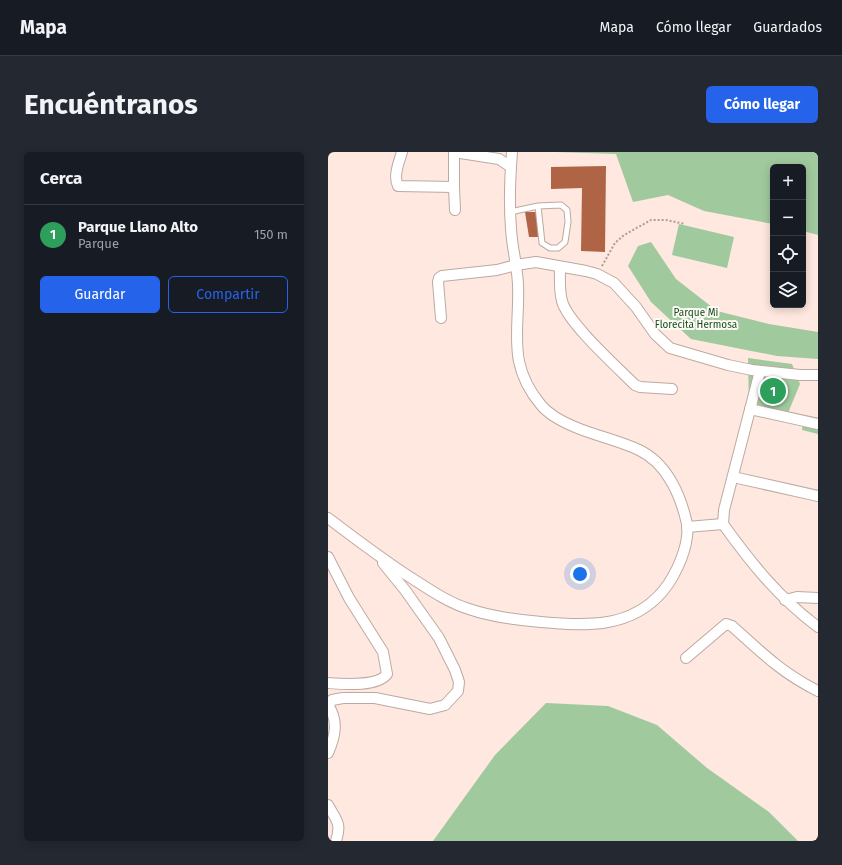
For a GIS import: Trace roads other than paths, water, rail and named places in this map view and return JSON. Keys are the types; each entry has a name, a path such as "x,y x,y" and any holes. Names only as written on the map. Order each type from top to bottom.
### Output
{"street":[{"path":"402,152 395,181 398,186 454,187"},
{"path":"456,210 454,187 454,152 499,159 511,167"},
{"path":"328,518 376,555 441,596 469,609 513,620 582,626 599,624 632,615 654,601 671,581 682,559 687,527 675,486 659,466 642,451 589,433 559,420 542,407 529,388 519,368 516,348 518,284 510,212 512,152"},
{"path":"441,318 438,278 442,276 497,270 516,264 536,262 574,268 597,274 614,283 636,307 655,334 670,348 728,365 760,371 818,375"},
{"path":"560,267 561,300 565,309 595,345 635,385 640,387 672,389"},
{"path":"760,371 724,510 723,524 747,558 785,600 818,626"},
{"path":"750,409 818,424"},
{"path":"733,477 818,496"},
{"path":"687,527 723,524"},
{"path":"328,753 335,736 335,724 328,705 332,700 343,698 375,698 430,710 445,705 458,691 458,682 455,670 439,638 405,590 376,555"},
{"path":"328,557 349,598 383,652 387,669 387,674 380,681 347,684 328,683"},
{"path":"785,600 797,598 818,598"},
{"path":"686,658 726,624 732,626 769,660 794,679 818,691"},
{"path":"328,805 338,822 339,832 336,841"}],"lane":[{"path":"510,212 538,206 561,205 567,210 568,222 565,242 558,248 550,248 542,242 538,206"}],"place":[{"name":"Parque Llano Alto","path":"773,391"}],"park label":[{"name":"Parque Mi Florecita Hermosa","path":"696,318"}]}
